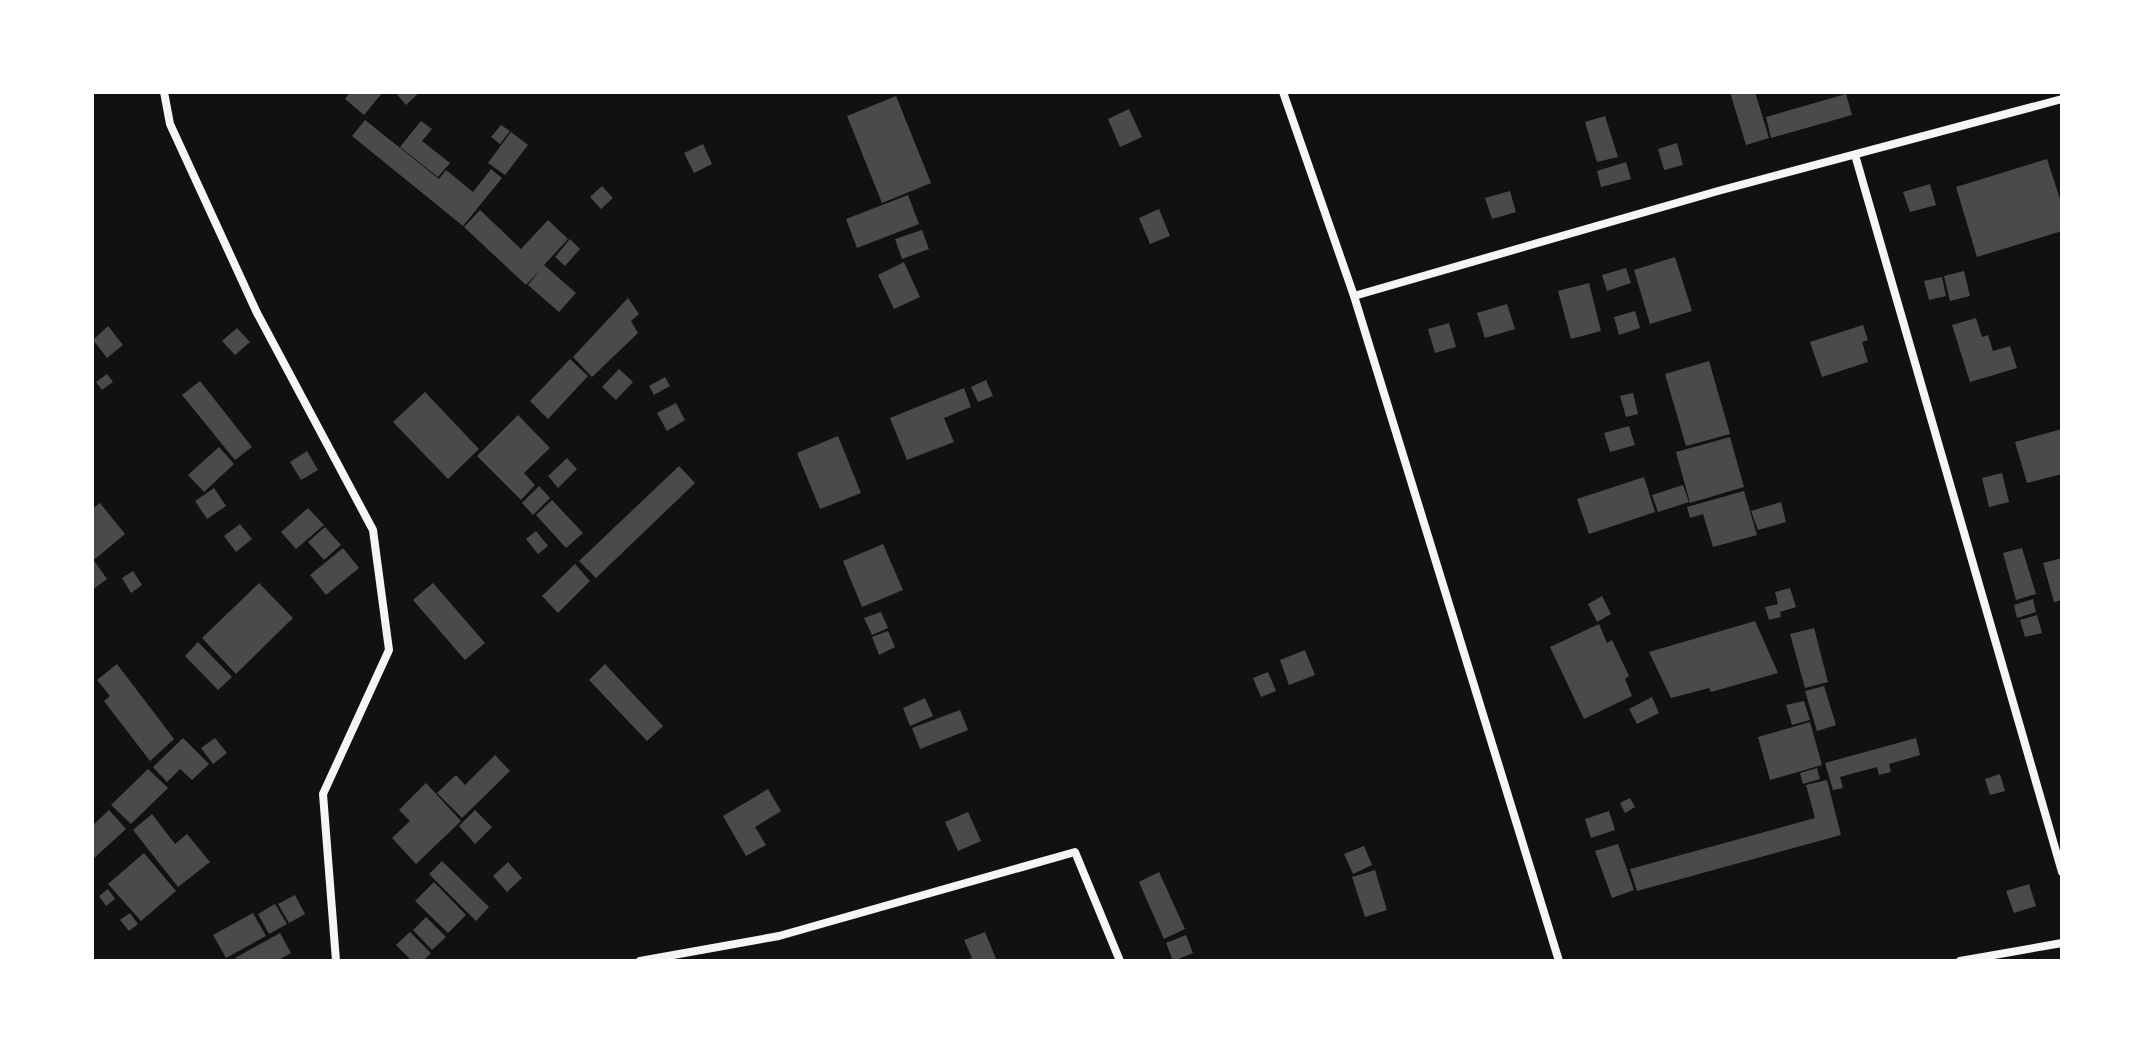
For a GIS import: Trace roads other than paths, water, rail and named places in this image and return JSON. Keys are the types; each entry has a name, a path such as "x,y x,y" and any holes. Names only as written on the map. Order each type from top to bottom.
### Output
{"street":[{"path":"164,92 170,124 257,313 373,530 389,650 323,794 336,961"},
{"path":"1283,92 1354,296 1559,961"},
{"path":"1354,296 1718,191 2062,99"},
{"path":"1855,155 2062,872"},
{"path":"640,961 779,936 1075,852 1120,961"},
{"path":"1960,961 2062,943"}]}
